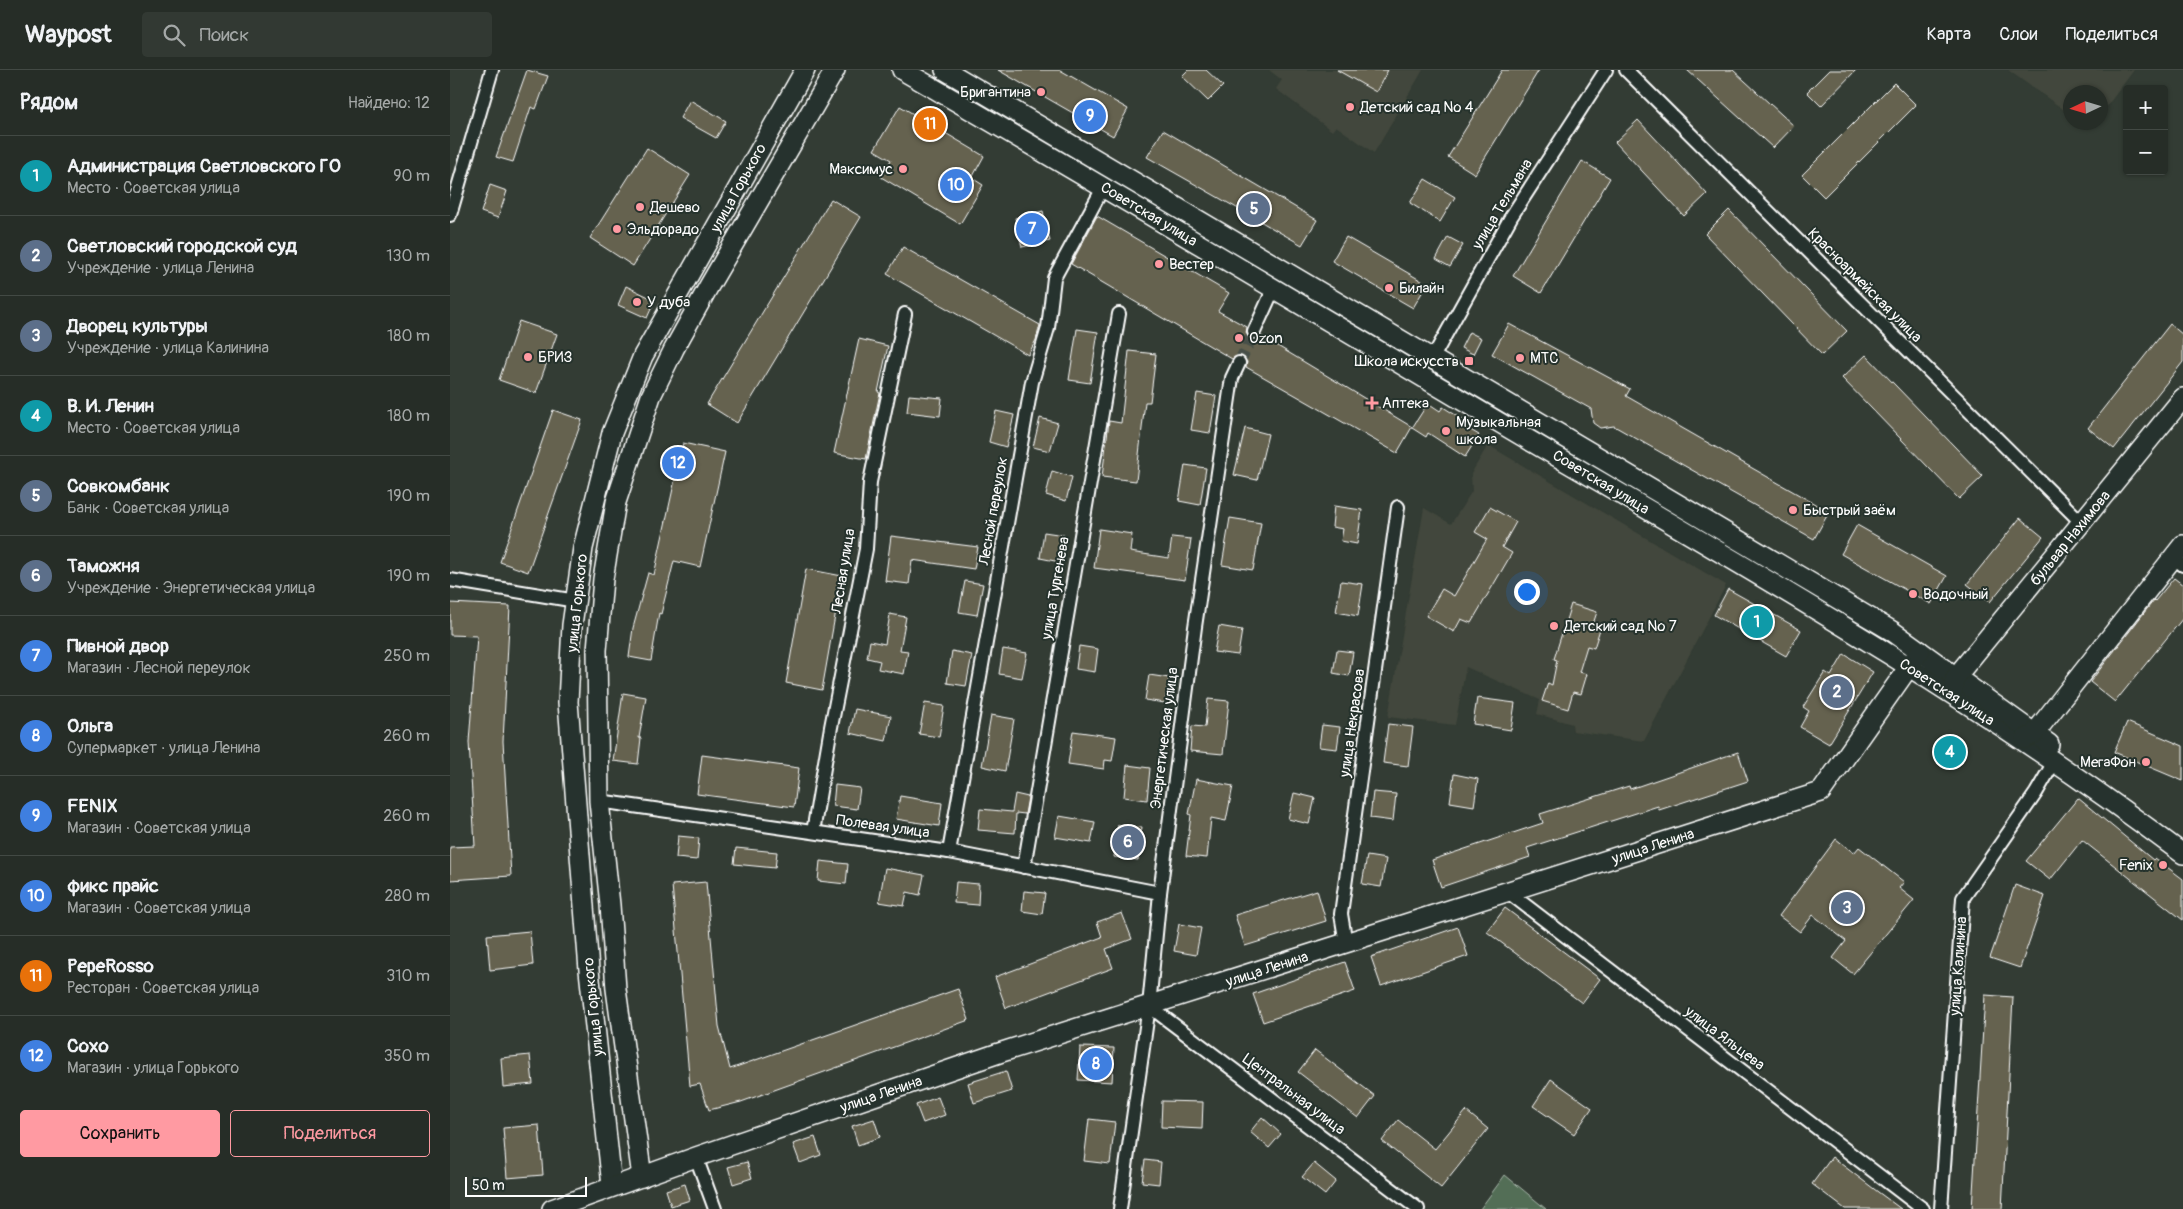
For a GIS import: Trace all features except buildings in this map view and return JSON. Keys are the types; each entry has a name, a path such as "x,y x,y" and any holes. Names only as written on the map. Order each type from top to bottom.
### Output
{"street":[{"path":"450,215 492,70"},
{"name":"улица Горького","path":"603,1190 589,970 574,799 568,702 582,548 612,433 643,356 805,70"},
{"name":"улица Горького","path":"642,1177 616,988 610,905 598,801 596,650 602,579 616,502 651,396 692,317 835,70"},
{"name":"Советская улица","path":"902,70 1104,186 1273,290 1643,507 1908,667 1954,687 2183,842"},
{"name":"Советская улица","path":"945,70 1884,626 1920,651 1954,687"},
{"name":"улица Тельмана","path":"1432,359 1511,217 1606,70"},
{"name":"Красноармейская улица","path":"1626,70 2082,523"},
{"name":"Лесной переулок","path":"949,852 1032,382 1048,328 1054,278 1104,186"},
{"path":"1254,332 1273,290"},
{"path":"671,305 692,317"},
{"name":"Лесная улица","path":"813,832 829,736 866,549 870,482 905,314"},
{"name":"улица Тургенева","path":"1024,867 1119,314"},
{"name":"Энергетическая улица","path":"1120,1209 1149,1006 1160,893 1195,627 1232,378 1239,363"},
{"name":"бульвар Нахимова","path":"1954,687 2082,523 2183,398"},
{"name":"улица Некрасова","path":"1346,944 1341,914 1398,507"},
{"path":"2028,737 2180,556"},
{"path":"450,580 600,605"},
{"name":"улица Ленина","path":"552,1209 696,1157 999,1053 1821,792 1920,651"},
{"name":"Советская улица","path":"2057,757 2183,854"},
{"name":"улица Калинина","path":"1941,1209 1963,898 2036,793 2057,757"},
{"path":"574,799 598,801"},
{"name":"Полевая улица","path":"598,801 949,852 1160,893"},
{"name":"улица Яльцева","path":"1508,892 1923,1209"},
{"name":"Центральная улица","path":"1149,1006 1418,1209"},
{"path":"696,1157 715,1209"},
{"path":"582,1209 583,1203 603,1190"}],"shaded area":[{"name":"Детский сад № 4","path":"1269,70 1423,70 1374,153 1336,126 1332,131 1276,89 1282,80"},
{"path":"2008,70 2134,70 2108,105 2108,85 2063,85 2063,109"},
{"name":"Детский сад № 7","path":"1488,445 1726,585 1644,741 1573,731 1572,724 1537,714 1540,700 1466,667 1455,725 1388,717 1424,508 1451,524 1472,491 1471,474"}],"green space":[{"path":"1505,1175 1546,1209 1480,1209"}],"tunnel":[{"path":"1239,363 1254,332"}],"place":[{"name":"Бригантина","path":"1041,92"},
{"name":"Детский сад № 4","path":"1350,107"},
{"name":"FENIX","path":"1090,116"},
{"name":"PepeRosso","path":"930,124"},
{"name":"Максимус","path":"903,169"},
{"name":"фикс прайс","path":"956,185"},
{"name":"Дешево","path":"640,207"},
{"name":"Совкомбанк","path":"1254,209"},
{"name":"Эльдорадо","path":"617,229"},
{"name":"Пивной двор","path":"1032,229"},
{"name":"Вестер","path":"1159,264"},
{"name":"Билайн","path":"1389,288"},
{"name":"У дуба","path":"637,302"},
{"name":"Ozon","path":"1239,338"},
{"name":"БРИЗ","path":"528,357"},
{"name":"МТС","path":"1520,358"},
{"name":"Школа искусств","path":"1469,361"},
{"name":"Аптека","path":"1372,403"},
{"name":"Музыкальная школа","path":"1446,431"},
{"name":"Сохо","path":"678,463"},
{"name":"Быстрый заём","path":"1793,510"},
{"name":"Водочный","path":"1913,594"},
{"name":"Администрация Светловского ГО","path":"1757,622"},
{"name":"Детский сад № 7","path":"1554,626"},
{"name":"Светловский городской суд","path":"1837,692"},
{"name":"В. И. Ленин","path":"1950,752"},
{"name":"МегаФон","path":"2146,762"},
{"name":"Таможня","path":"1128,842"},
{"name":"Fenix","path":"2163,865"},
{"name":"Дворец культуры","path":"1847,908"},
{"name":"Ольга","path":"1096,1064"}]}
